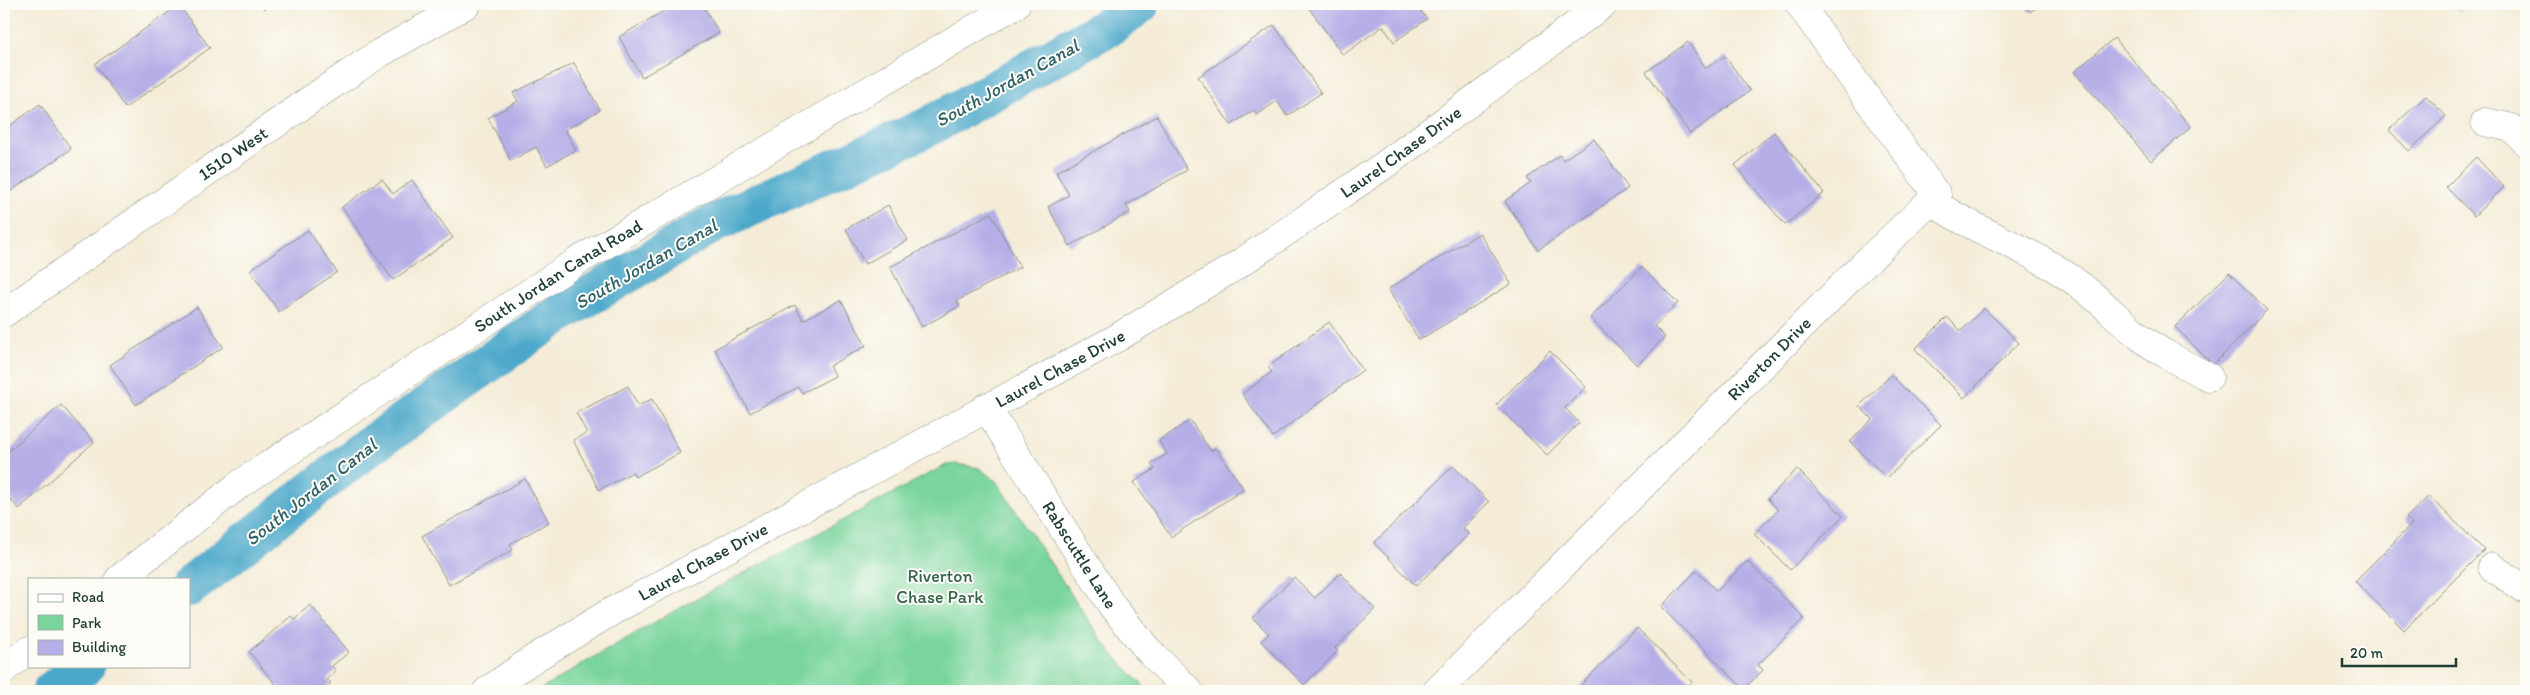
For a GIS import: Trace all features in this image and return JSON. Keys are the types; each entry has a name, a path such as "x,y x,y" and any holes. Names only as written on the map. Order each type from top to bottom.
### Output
{"street":[{"name":"1510 West","path":"4,313 323,91 380,53 466,4"},
{"name":"South Jordan Canal Road","path":"120,578 240,484 576,262 1016,4"},
{"name":"Laurel Chase Drive","path":"487,691 530,661 614,610 986,407 1115,339 1236,266 1383,166 1604,4"},
{"path":"1799,4 1937,195 1931,201 1958,220 2020,247 2068,276 2168,357 2209,378"},
{"path":"2485,122 2512,128 2526,142"},
{"name":"Riverton Drive","path":"1437,691 1854,274 1931,201"},
{"name":"Rabscuttle Lane","path":"986,407 1112,606 1148,650 1189,691"},
{"path":"2492,567 2526,590"},
{"path":"4,669 28,651"}],"green space":[{"name":"Riverton Chase Park","path":"957,464 979,468 996,481 1099,636 1111,652 1148,691 538,691 632,635 729,581 946,465"}],"building":[{"path":"261,4 272,4 264,9"},
{"path":"676,4 702,4 719,33 642,77 619,37"},
{"path":"1306,4 1416,4 1427,19 1394,42 1383,26 1343,55"},
{"path":"2024,4 2041,4 2030,12"},
{"path":"2453,4 2466,4 2460,11"},
{"path":"179,5 210,48 125,108 95,64"},
{"path":"1274,25 1321,93 1287,116 1277,101 1257,115 1254,110 1231,125 1198,77"},
{"path":"2114,38 2191,127 2151,161 2074,72"},
{"path":"1688,42 1706,68 1725,56 1750,91 1690,134 1646,72"},
{"path":"574,63 600,110 565,130 576,150 547,166 536,147 511,161 488,118 518,101 513,93"},
{"path":"2426,96 2446,116 2409,151 2389,130"},
{"path":"40,104 71,149 4,196 4,130"},
{"path":"1157,116 1187,170 1126,205 1130,212 1070,246 1048,207 1069,195 1056,172"},
{"path":"1774,132 1824,193 1785,225 1735,165"},
{"path":"1594,139 1628,188 1538,250 1505,201 1531,183 1527,178 1560,155 1563,160"},
{"path":"2476,157 2504,187 2474,216 2446,187"},
{"path":"382,179 393,194 412,180 453,238 393,280 342,207"},
{"path":"888,205 908,240 865,264 846,229"},
{"path":"991,213 1020,267 957,301 960,306 922,327 890,267"},
{"path":"308,230 337,272 279,312 250,270"},
{"path":"1480,233 1511,284 1419,340 1388,289"},
{"path":"1642,267 1678,303 1654,326 1665,337 1637,365 1590,318"},
{"path":"2229,273 2267,310 2213,365 2175,327"},
{"path":"841,300 866,346 829,366 835,376 802,393 798,387 750,413 715,349 795,305 803,320"},
{"path":"197,307 223,347 136,405 110,365"},
{"path":"1984,308 2019,343 1964,398 1915,349 1947,317 1961,331"},
{"path":"1329,322 1363,370 1273,437 1242,394 1272,372 1268,367"},
{"path":"1550,351 1586,387 1565,408 1579,423 1547,455 1496,405"},
{"path":"1891,375 1941,425 1887,478 1850,442 1872,419 1859,406"},
{"path":"628,386 638,406 652,399 680,453 635,477 633,472 599,490 573,440 587,433 576,413"},
{"path":"61,405 94,442 19,509 4,492 4,455"},
{"path":"1190,420 1211,451 1215,448 1244,489 1171,537 1134,482 1155,469 1151,464 1167,454 1159,441"},
{"path":"1453,466 1489,502 1463,528 1469,534 1416,586 1374,543"},
{"path":"1797,469 1843,516 1790,570 1754,534 1778,510 1768,499"},
{"path":"525,479 549,522 510,544 513,550 449,585 422,536"},
{"path":"2429,496 2484,550 2404,630 2355,581 2412,524 2406,518"},
{"path":"1747,561 1804,618 1758,665 1763,670 1744,689 1661,607 1696,571 1717,591"},
{"path":"1340,573 1375,609 1335,648 1338,651 1304,685 1261,641 1269,634 1253,618 1294,577 1315,598"},
{"path":"310,605 349,652 332,666 336,671 327,679 331,683 321,691 281,691 249,652 291,616 294,619"},
{"path":"1637,628 1692,682 1684,691 1575,691"}],"waterway":[{"name":"South Jordan Canal","path":"190,586 368,447 560,313 714,223 928,127 1111,25 1140,4"},
{"name":"South Jordan Canal","path":"52,691 82,668"}]}
